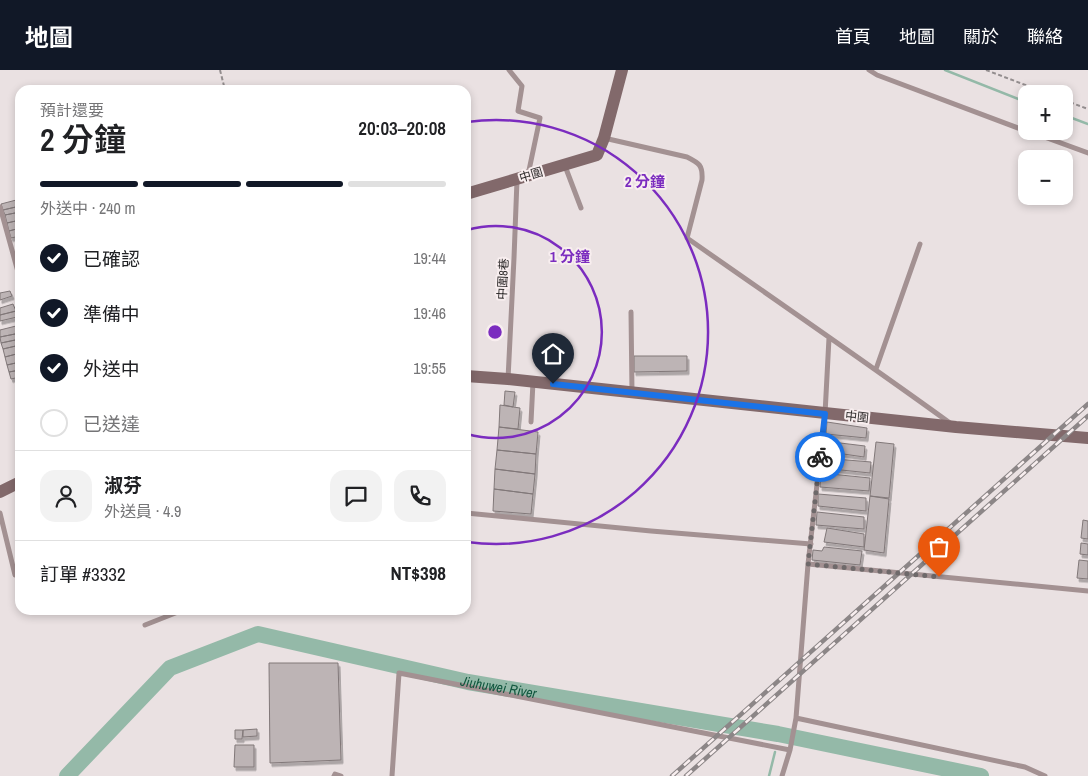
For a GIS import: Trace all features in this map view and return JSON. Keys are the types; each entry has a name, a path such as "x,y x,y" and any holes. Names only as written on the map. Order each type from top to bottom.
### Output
{"street":[{"name":"中圍","path":"471,193 597,155 604,138 622,70"},
{"name":"中圍","path":"471,376 825,414 1088,438"},
{"path":"0,492 15,484"}],"lane":[{"name":"中圍8巷","path":"508,379 514,258 522,178 540,118 518,111 522,86 509,70"},
{"path":"870,70 876,75 1018,128"},
{"path":"604,138 687,157 698,163 702,172 702,180 687,238 956,427"},
{"path":"1052,140 1088,153"},
{"path":"564,165 581,208"},
{"path":"0,207 15,261"},
{"path":"876,369 920,244"},
{"path":"630,312 632,393"},
{"path":"782,776 796,718 808,564 825,414 829,338"},
{"path":"531,422 533,382"},
{"path":"0,513 15,575"},
{"path":"471,513 810,544"},
{"path":"808,564 1088,591"},
{"path":"145,626 171,615"},
{"path":"392,776 399,672 790,747"},
{"path":"796,718 1025,767 1045,776"},
{"path":"334,776 335,774 341,776"}],"path":[{"path":"220,70 224,85"},
{"path":"986,70 1025,85"},
{"path":"1073,103 1088,109"}],"building":[{"path":"15,200 15,207 3,210 1,204"},
{"path":"15,207 15,213 5,215 3,210"},
{"path":"15,213 15,221 7,223 5,215"},
{"path":"15,221 15,229 9,231 7,223"},
{"path":"15,229 15,237 11,238 9,231"},
{"path":"10,291 12,296 0,300 0,293"},
{"path":"13,304 15,311 0,315 0,308"},
{"path":"15,311 15,317 0,321 0,315"},
{"path":"15,326 15,334 0,337 0,330"},
{"path":"15,334 15,340 1,343 0,337"},
{"path":"15,340 15,346 3,349 1,343"},
{"path":"15,346 15,354 5,357 3,349"},
{"path":"15,354 15,363 7,365 5,357"},
{"path":"634,356 687,356 687,371 634,372"},
{"path":"15,363 15,371 9,372 7,365"},
{"path":"15,371 15,378 11,379 9,372"},
{"path":"505,391 515,392 513,407 504,405"},
{"path":"500,405 520,408 518,429 499,427"},
{"path":"827,422 867,428 866,438 826,434"},
{"path":"499,427 538,432 536,454 497,450"},
{"path":"824,441 865,446 864,457 823,451"},
{"path":"876,442 894,444 889,498 870,496"},
{"path":"497,450 536,454 535,474 495,469"},
{"path":"823,458 871,462 870,473 822,468"},
{"path":"495,469 535,474 533,494 494,489"},
{"path":"821,473 870,478 869,491 820,487"},
{"path":"494,489 533,494 531,514 493,511"},
{"path":"818,494 866,498 866,511 818,506"},
{"path":"870,496 889,499 884,553 864,550"},
{"path":"817,512 864,517 864,529 816,525"},
{"path":"1083,520 1088,521 1088,539 1081,538"},
{"path":"827,528 864,534 864,547 824,542"},
{"path":"1081,543 1088,544 1088,555 1080,554"},
{"path":"824,547 862,551 860,565 812,560 813,550 822,551"},
{"path":"1079,560 1088,561 1088,579 1077,578"},
{"path":"269,663 338,663 341,760 270,763"},
{"path":"257,729 257,736 243,737 243,730"},
{"path":"235,730 243,730 242,739 235,739"},
{"path":"235,745 254,745 254,767 234,767"}],"waterway":[{"path":"945,70 1018,99"},
{"path":"1073,118 1088,124"},
{"name":"Jiuhuwei River","path":"67,776 170,668 258,634 468,682 778,734 981,776"},
{"name":"Jiuhuwei River","path":"777,739 778,734"},
{"path":"769,776 775,752"}],"railway":[{"path":"672,776 1088,404"},
{"path":"686,776 1088,416"}],"way so far":[{"path":"820,457 808,564 939,577"}],"route":[{"path":"553,384 825,414 820,457"}]}
